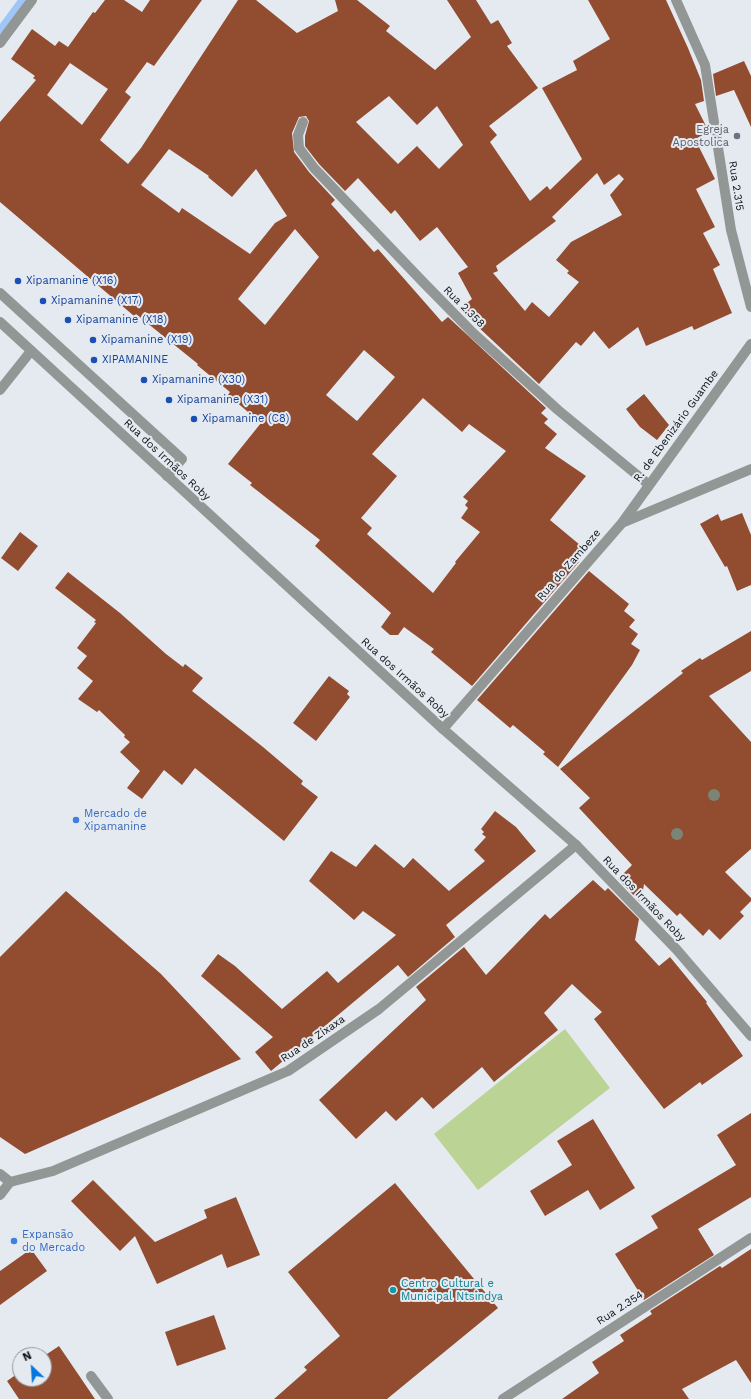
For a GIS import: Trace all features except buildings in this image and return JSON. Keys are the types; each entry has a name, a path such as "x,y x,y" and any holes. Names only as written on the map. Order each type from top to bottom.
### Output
{"street":[{"path":"0,43 32,0"},
{"name":"Rua 2.315","path":"676,0 704,65 731,230 751,307"},
{"name":"Rua 2.358","path":"303,122 298,135 299,148 314,168 412,271 473,333 558,410 648,484"},
{"path":"0,293 182,459 167,476"},
{"name":"Rua dos Irmãos Roby","path":"2,324 443,729 576,845 677,950 751,1036"},
{"name":"R. de Ebenizário Guambe","path":"622,523 648,484 751,344"},
{"path":"0,390 31,350"},
{"name":"Rua do Zambeze","path":"443,729 622,523 751,469"},
{"name":"Rua de Zixaxa","path":"10,1182 53,1171 288,1071 379,1009 576,845"},
{"path":"0,1174 10,1182 0,1195"},
{"name":"Rua 2.354","path":"503,1399 751,1238"},
{"path":"91,1376 108,1399"}],"green space":[{"path":"565,1029 610,1088 478,1190 434,1134"}],"waterway":[{"path":"0,30 22,0"}],"place":[{"name":"Egreja Apostolica","path":"737,136"},
{"name":"Xipamanine (X16)","path":"18,281"},
{"name":"Xipamanine (X17)","path":"43,301"},
{"name":"Xipamanine (X18)","path":"68,320"},
{"name":"Xipamanine (X19)","path":"93,340"},
{"name":"XIPAMANINE","path":"94,360"},
{"name":"Xipamanine (X30)","path":"144,380"},
{"name":"Xipamanine (X31)","path":"169,400"},
{"name":"Xipamanine (C8)","path":"194,419"},
{"name":"Mercado de Xipamanine","path":"76,820"},
{"name":"Expansão do Mercado","path":"14,1241"},
{"name":"Centro Cultural e Municipal Ntsindya","path":"393,1290"}]}
